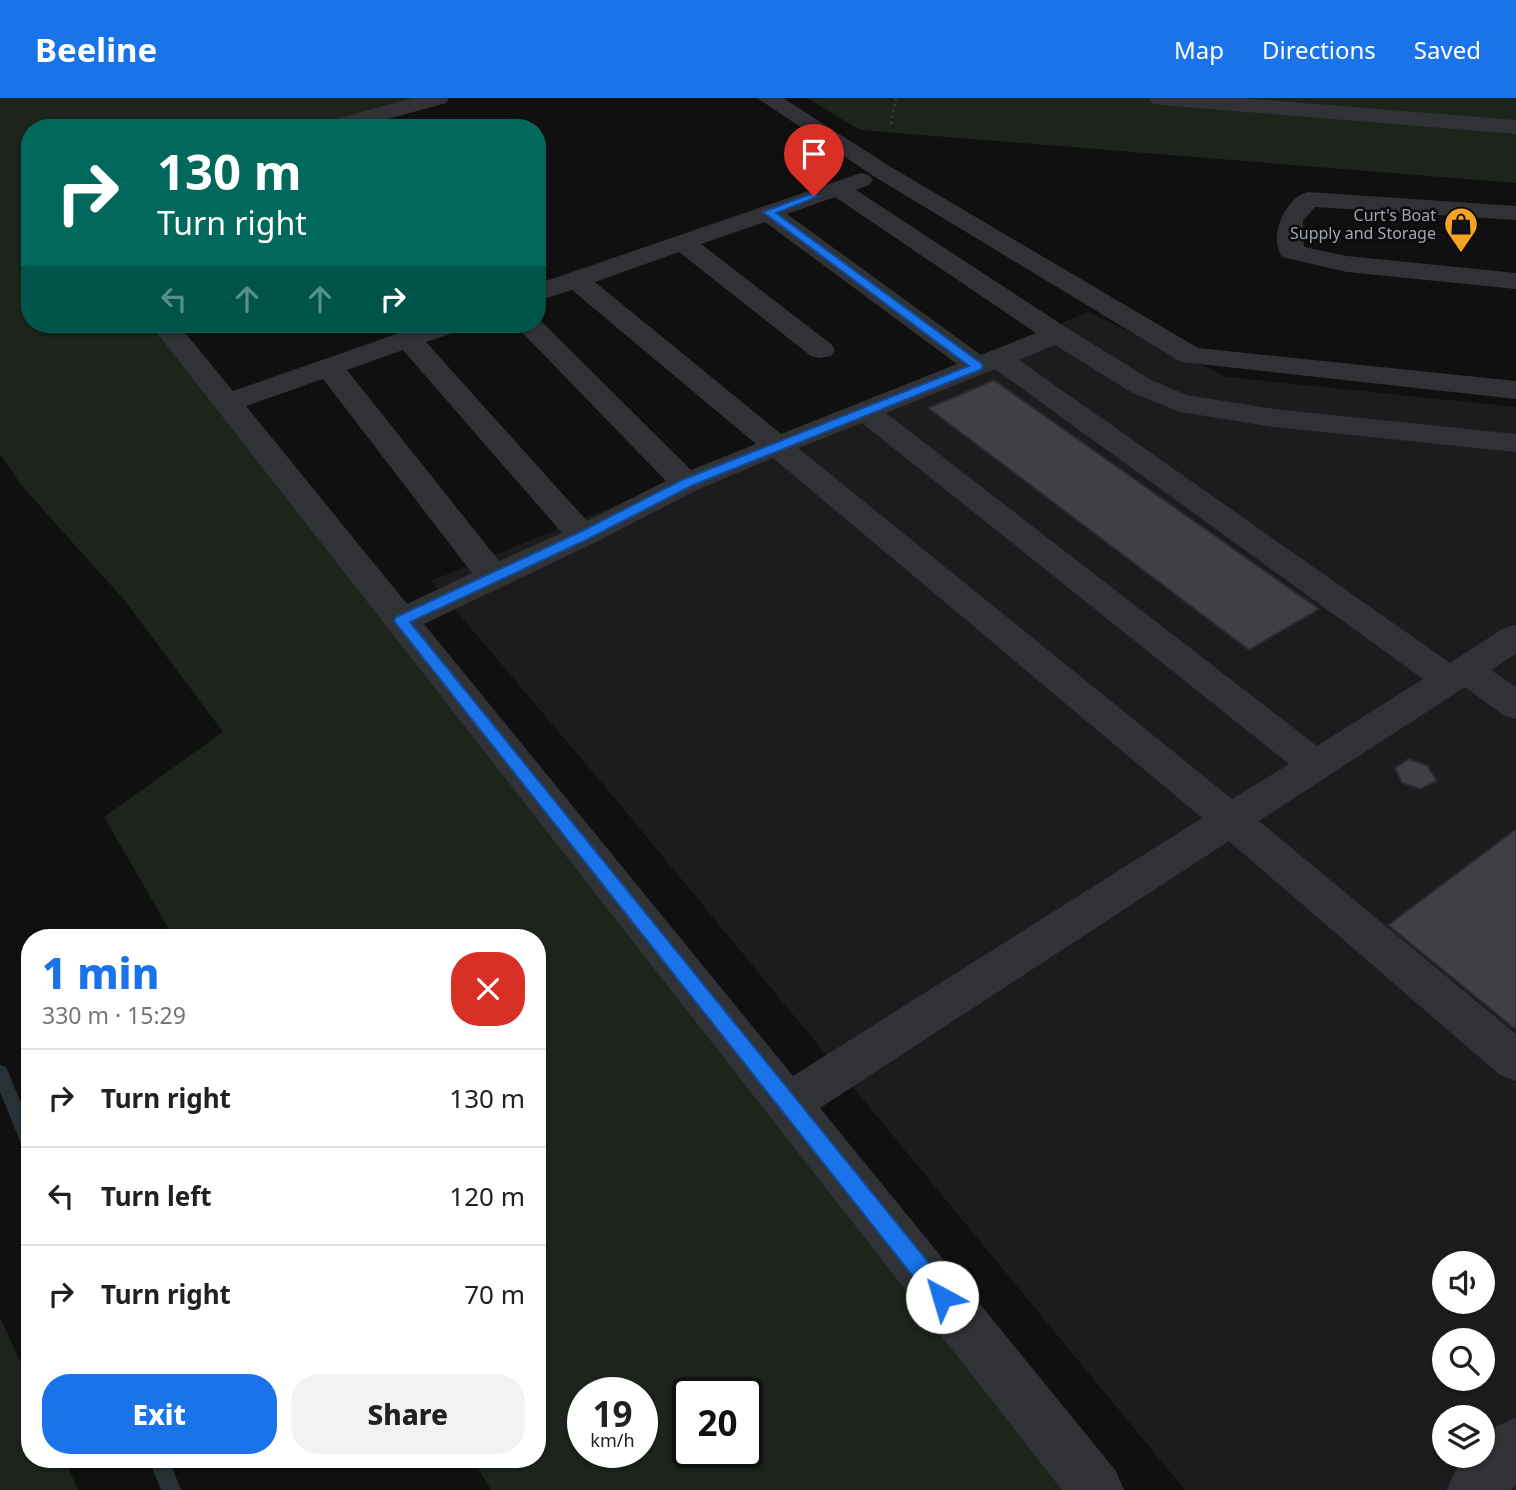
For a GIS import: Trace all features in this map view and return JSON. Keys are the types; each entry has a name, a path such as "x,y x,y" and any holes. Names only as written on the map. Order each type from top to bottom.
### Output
{"lane":[{"path":"362,119 438,98"},
{"path":"768,98 883,172 1191,356 1516,390"},
{"path":"1160,98 1516,127"},
{"path":"546,290 883,172"},
{"path":"837,188 1057,334 1141,386 1180,403 1273,418 1516,443"},
{"path":"1516,213 1308,198 1291,221 1290,253 1347,264 1516,281"},
{"path":"768,212 1457,674 1516,706"},
{"path":"682,242 821,350"},
{"path":"576,280 1231,820 1516,1061"},
{"path":"171,333 1097,1490"},
{"path":"227,403 425,333"},
{"path":"537,333 686,483"},
{"path":"401,621 583,536 686,483 1057,334"},
{"path":"408,339 583,536"},
{"path":"329,367 493,577"},
{"path":"867,412 1316,765"},
{"path":"788,1104 1516,637"}],"path":[{"path":"891,124 896,98"}],"shaded area":[{"path":"0,98 418,98 347,119 21,119 21,333 171,333 1097,1490 491,1490 478,1468 546,1468 546,929 169,929 104,817 223,732 125,601 22,486 0,454"},
{"path":"807,98 1516,98 1516,183 860,130"},
{"path":"1088,312 1227,377 1516,407 1516,1490 1185,1490 617,801 431,581"},
{"path":"0,1317 21,1363 21,1468 68,1468 78,1490 0,1490"}],"building":[{"path":"994,380 1319,609 1249,650 928,408"},
{"path":"1408,759 1427,765 1437,781 1420,789 1402,783 1395,768"},
{"path":"1516,829 1516,1030 1388,925"}],"waterway":[{"path":"0,1072 21,1123"},
{"path":"162,1468 171,1490"}],"place":[{"name":"Curt's Boat Supply and Storage","path":"1461,254"}],"route":[{"path":"814,196 768,212 978,366 686,483 583,536 401,621 942,1297"}]}
